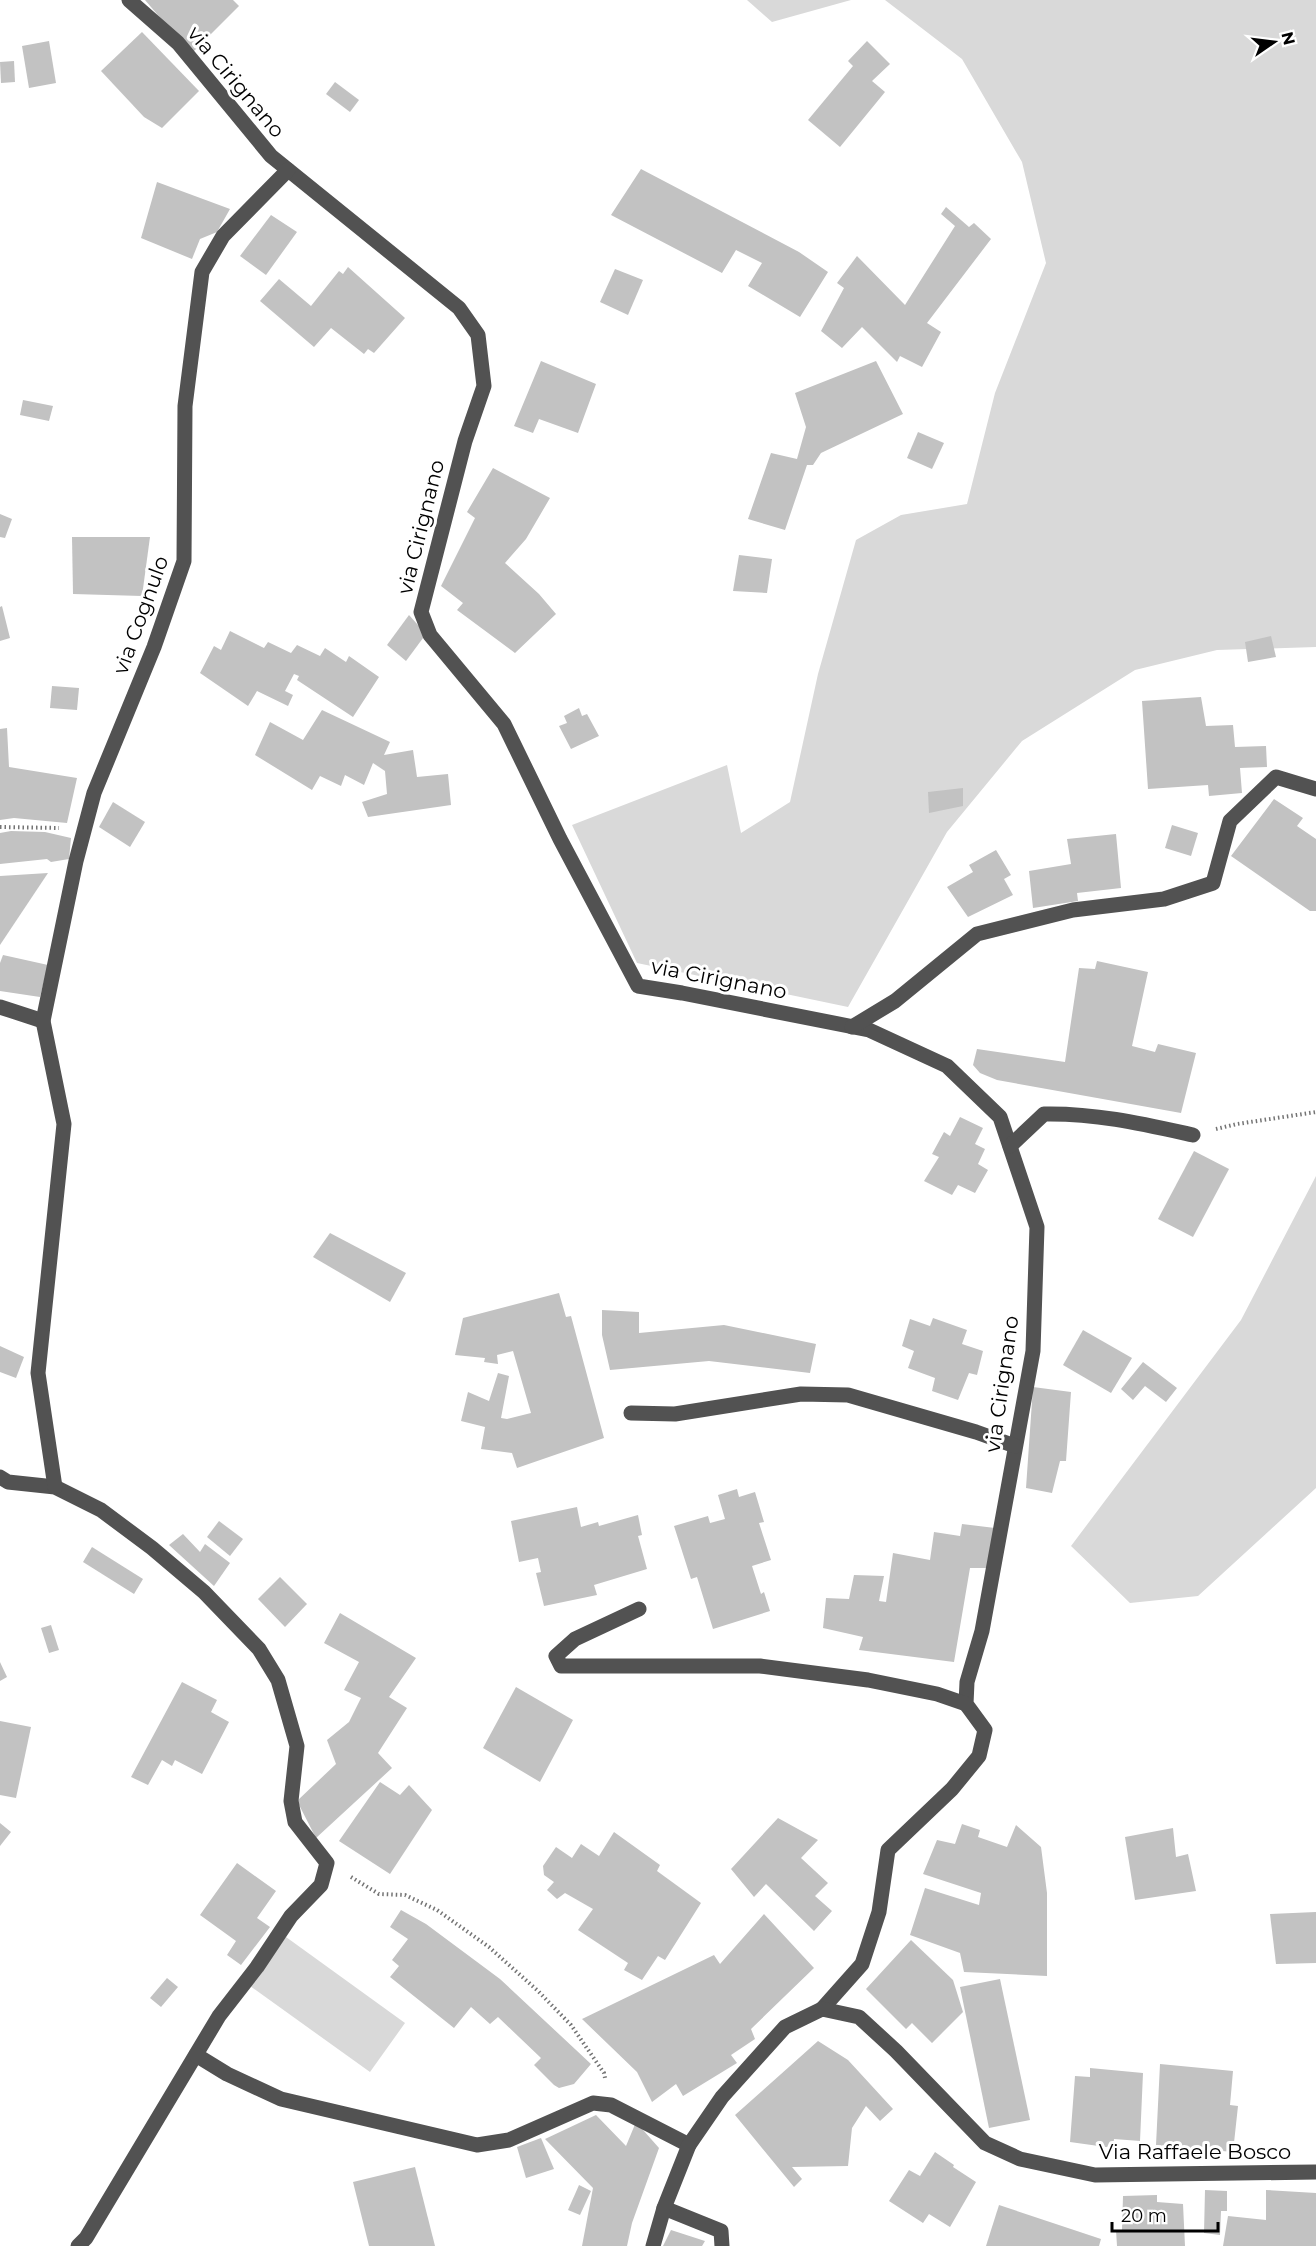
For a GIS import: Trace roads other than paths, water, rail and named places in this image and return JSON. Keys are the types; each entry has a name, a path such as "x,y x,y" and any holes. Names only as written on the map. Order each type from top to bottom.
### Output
{"street":[{"name":"via Cirignano","path":"129,0 178,43 271,156 459,308 478,335 484,386 465,441 422,612 430,635 504,724 560,839 638,986 869,1030 947,1065 1000,1117 1038,1227 1033,1351 982,1631 967,1682 966,1704"},
{"name":"via Cognulo","path":"43,1022 56,952 94,793 154,647 184,561 185,406 202,272 223,236 288,170"},
{"path":"852,1027 895,1001 976,934 1074,910 1164,899 1213,883 1230,821 1276,777 1316,789"},
{"path":"0,1007 43,1022 64,1124 38,1373 55,1487"},
{"path":"1010,1146 1044,1114 1080,1113 1121,1119 1193,1135"},
{"path":"631,1413 675,1414 801,1394 848,1395 1016,1446"},
{"path":"0,1477 8,1482 55,1487 100,1510 152,1548 204,1592 259,1649 278,1680 297,1746 291,1801 294,1822 327,1863 321,1885 291,1916 219,2016 86,2238 78,2246"},
{"path":"639,1609 575,1639 556,1656 561,1666 760,1666 868,1680 937,1694 966,1704 985,1730 979,1756 952,1789 888,1850 879,1912 862,1964 822,2009 785,2027 722,2097 689,2145 664,2208 653,2246"},
{"name":"Via Raffaele Bosco","path":"822,2009 859,2018 896,2051 985,2143 1020,2159 1095,2175 1316,2172"},
{"path":"196,2055 227,2074 281,2099 477,2145 509,2140 593,2103 611,2105 689,2145"},
{"path":"664,2208 721,2231 722,2246"}]}
